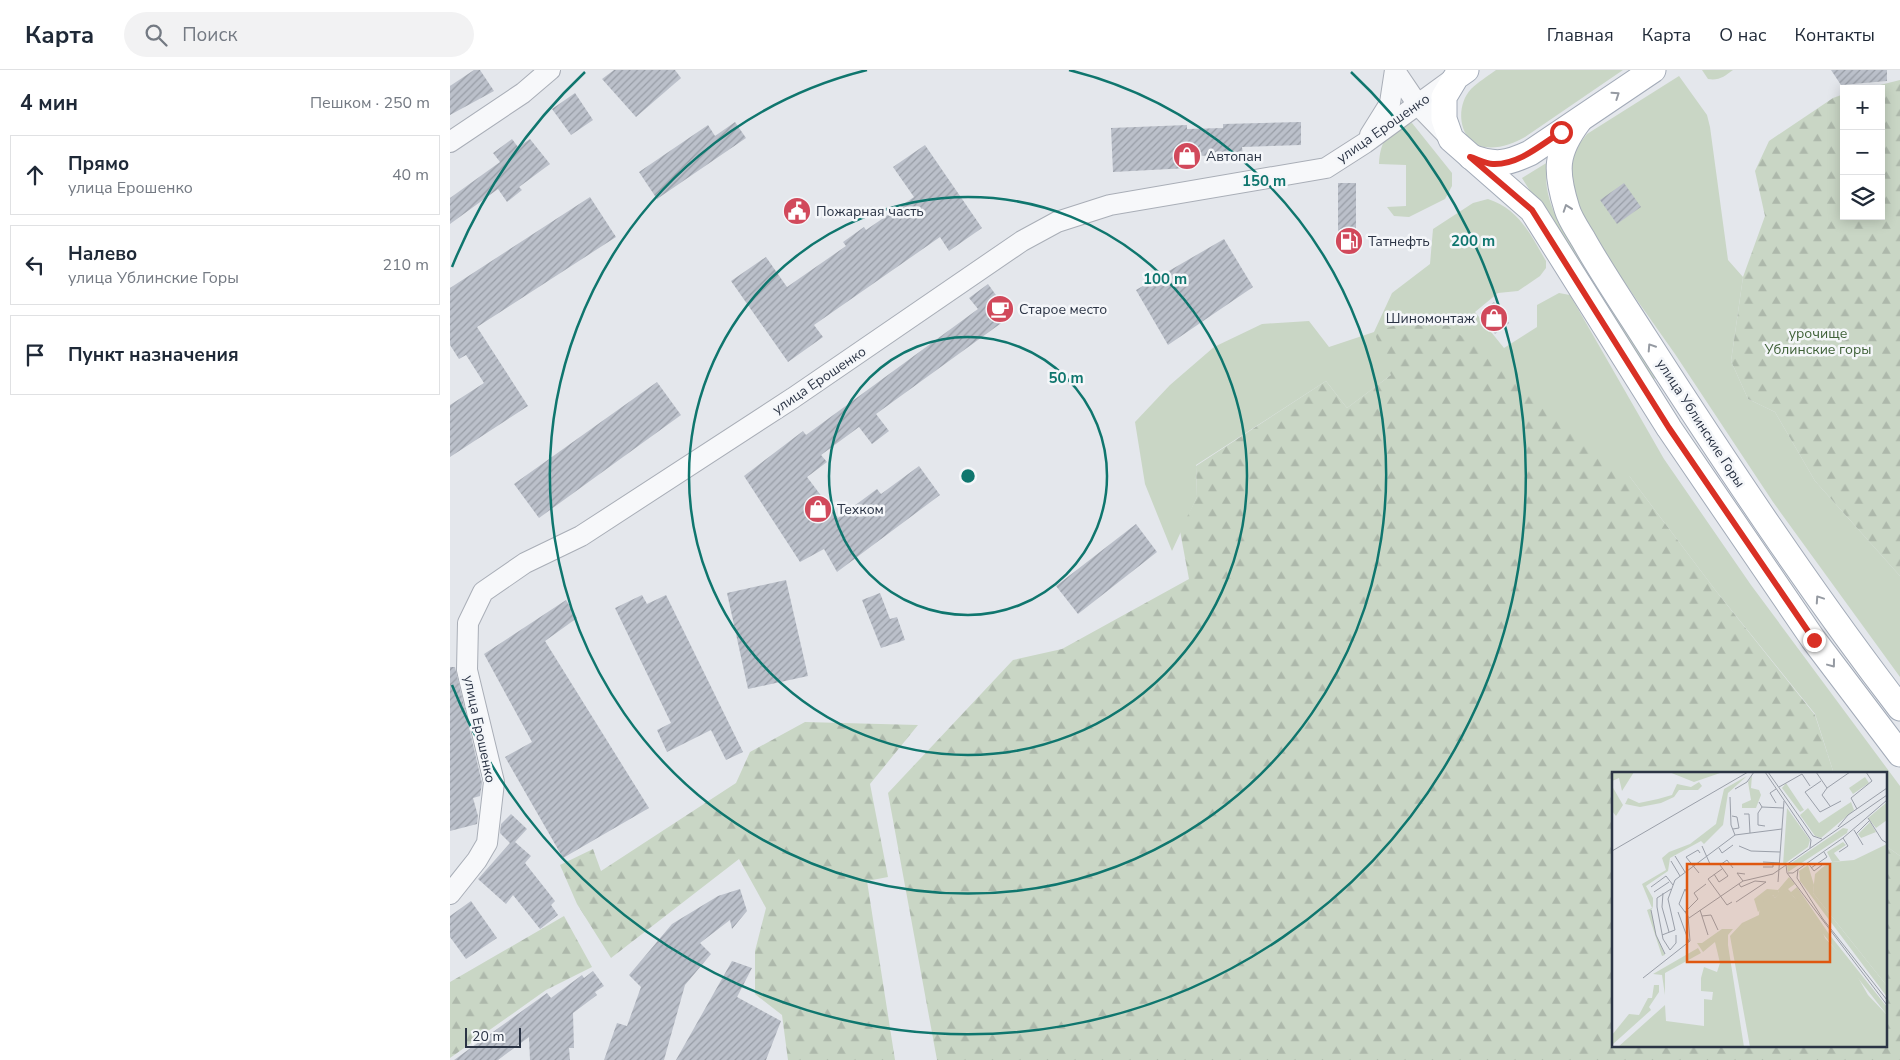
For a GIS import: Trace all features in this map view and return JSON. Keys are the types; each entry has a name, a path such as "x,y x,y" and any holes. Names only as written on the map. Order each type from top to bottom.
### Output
{"main road":[{"path":"1451,139 1470,157 1492,164 1511,161 1530,153 1652,70"},
{"name":"улица Ерошенко","path":"1451,139 1444,119 1444,96 1461,73"},
{"name":"улица Ублинские Горы","path":"1579,121 1564,140 1558,161 1561,187 1567,212 1592,256 1692,410 1834,622 1900,708"},
{"name":"улица Ублинские Горы","path":"1470,157 1532,210 1669,428 1814,640 1900,754"}],"street":[{"path":"450,142 523,92 550,70"},
{"path":"1395,70 1418,105 1451,139"},
{"path":"1365,143 1390,103 1395,70"},
{"name":"улица Ерошенко","path":"1395,70 1420,84 1461,73"},
{"name":"улица Ерошенко","path":"450,894 477,860 487,843 494,782 467,670 468,623 483,592 525,563 582,536 793,398 1022,241 1057,222 1110,205 1326,168 1365,143 1461,73"}],"green space":[{"path":"1496,70 1623,70 1525,137 1505,145 1484,147 1475,144 1464,131 1461,114 1466,96 1471,89"},
{"path":"1702,70 1733,70 1722,78 1708,79"},
{"path":"1679,76 1707,115 1728,260 1743,277 1731,361 1748,399 1775,412 1815,481 1900,576 1900,677 1773,502 1675,354 1596,242 1580,213 1571,173 1572,158 1576,148 1587,134"},
{"name":"урочище Ублинские горы","path":"1900,80 1900,576 1815,481 1775,412 1748,399 1731,361 1743,277 1765,216 1755,171 1769,141 1833,98 1840,95 1840,220 1885,220 1885,85 1880,85"},
{"path":"1412,123 1452,173 1452,186 1445,199 1409,217 1394,216 1387,207 1406,206 1406,165 1379,164 1381,149 1391,133"},
{"path":"1548,162 1547,187 1554,212 1658,376 1650,382 1522,178"},
{"path":"1488,199 1516,216 1535,241 1546,261 1546,268 1540,276 1518,291 1498,293 1475,312 1504,348 1537,327 1537,305 1559,293 1570,295 1664,459 1751,585 1900,786 1900,856 1888,847 1888,772 1833,772 1815,714 1716,591 1630,477 1391,375 1347,408 1326,381 1196,465 1197,497 1172,551 1145,484 1135,422 1170,385 1214,347 1262,324 1309,321 1329,347 1374,332 1392,293 1430,264 1433,229 1473,203"},
{"path":"1433,314 1540,397 1630,477 1716,591 1815,715 1833,772 1612,772 1612,1048 1888,1048 1888,847 1900,856 1900,1060 937,1060 888,793 1013,660 1062,649 1189,579 1180,531 1197,497 1196,466 1326,381 1347,408 1391,375 1374,332"},
{"path":"805,722 918,725 870,784 888,877 867,881 895,1060 788,1060 782,1015 755,994 755,951 766,908 739,859 611,958 577,904 560,865 593,849 601,871 736,783 750,752"},
{"path":"564,916 592,967 546,990 450,1058 450,982"}],"building":[{"path":"474,70 480,70 494,91 450,115 450,86"},
{"path":"614,70 675,70 681,78 636,117 602,79"},
{"path":"1831,70 1887,70 1887,81 1841,85"},
{"path":"575,93 593,120 571,135 552,109"},
{"path":"735,122 746,138 657,199 639,172 708,125 715,136"},
{"path":"1301,122 1301,145 1242,147 1243,155 1188,156 1189,168 1113,172 1111,128 1187,125 1187,129 1223,128 1223,124"},
{"path":"512,139 518,147 530,139 550,164 519,187 522,190 507,202 498,189 450,224 450,198 500,162 493,153"},
{"path":"925,145 982,228 949,251 940,237 814,325 823,337 788,362 731,281 766,257 787,287 846,246 843,242 864,227 866,230 914,197 893,167"},
{"path":"1338,183 1356,183 1356,248 1341,248 1341,229 1338,231"},
{"path":"1624,183 1641,207 1617,224 1600,200"},
{"path":"590,197 616,237 477,327 528,406 450,457 450,405 484,383 466,355 459,359 450,345 450,288"},
{"path":"1224,239 1253,287 1168,345 1136,290"},
{"path":"988,284 1011,316 876,414 889,431 872,444 859,427 821,455 827,462 807,477 838,518 877,489 881,494 919,466 940,495 837,572 824,549 800,562 744,476 803,431 806,435 978,309 969,298"},
{"name":"Шиномонтаж","path":"1494,302 1509,323 1495,334 1480,313"},
{"path":"657,382 681,415 539,518 514,484"},
{"path":"1136,524 1157,552 1078,614 1056,586"},
{"path":"786,580 808,676 748,689 727,593"},
{"path":"880,593 890,619 897,617 905,640 881,648 862,600"},
{"path":"642,595 647,604 666,595 743,752 726,760 711,730 667,752 657,730 671,723 615,608"},
{"path":"566,600 577,618 545,641 649,808 563,858 505,757 532,742 484,654"},
{"path":"450,667 455,667 482,783 480,796 473,798 478,816 477,824 450,831"},
{"path":"511,814 527,829 515,842 531,856 525,863 555,901 551,905 558,915 540,929 513,895 506,904 478,879 510,843 500,833 501,824"},
{"path":"740,889 747,911 732,929 730,920 700,943 711,954 685,985 664,1060 604,1060 617,1023 627,1026 641,987 629,975 672,924 718,896"},
{"path":"471,901 497,938 466,959 450,937 450,916"},
{"path":"732,961 752,968 737,997 781,1021 766,1060 676,1060"},
{"path":"593,971 604,986 595,992 597,995 573,1013 574,1048 569,1048 570,1060 530,1060 529,1037 498,1060 454,1060 547,993 551,998 582,975 584,978"}],"place":[{"name":"Автопан","path":"1187,156"},
{"name":"Пожарная часть","path":"797,211"},
{"name":"Татнефть","path":"1349,241"},
{"name":"Старое место","path":"1000,309"},
{"name":"Шиномонтаж","path":"1494,318"},
{"name":"Техком","path":"818,509"}],"route":[{"path":"1561,132 1530,153 1511,161 1492,164 1470,157 1532,210 1669,428 1814,640"}]}
